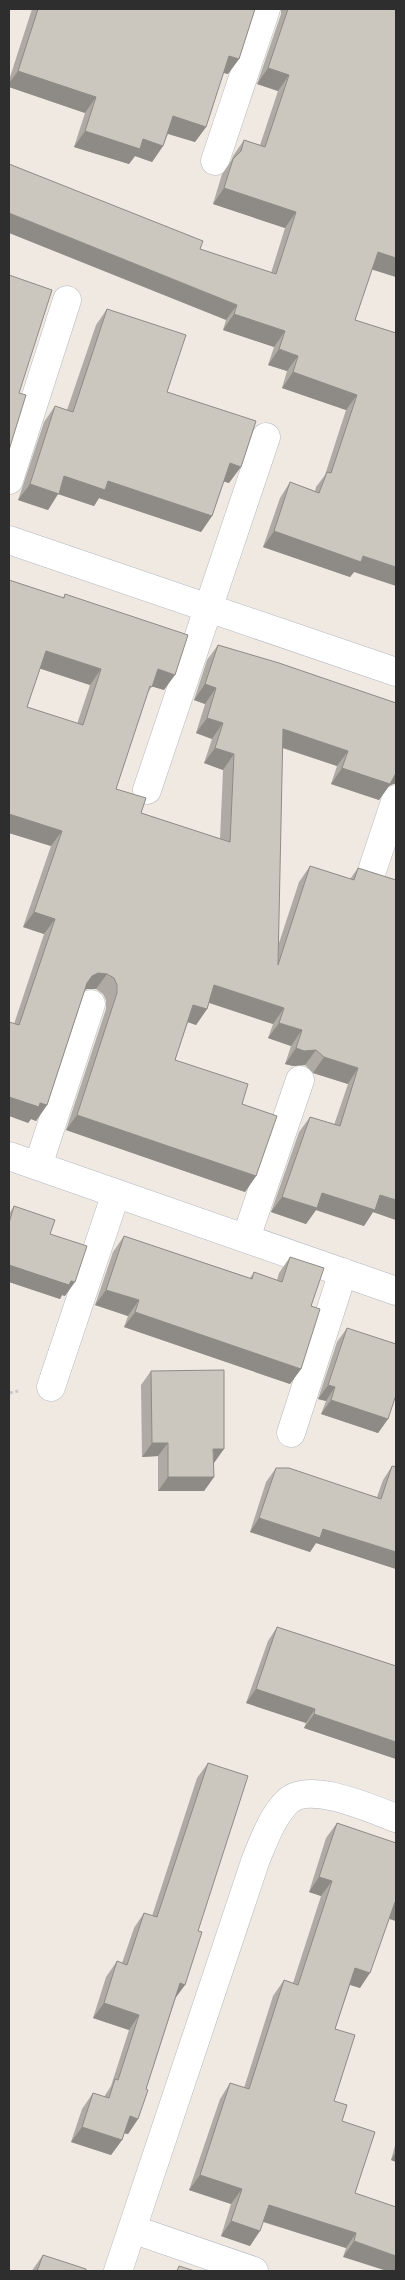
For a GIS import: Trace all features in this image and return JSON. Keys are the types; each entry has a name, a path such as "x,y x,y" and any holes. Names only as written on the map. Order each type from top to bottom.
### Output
{"street":[{"path":"215,161 266,9"},
{"path":"9,480 68,300"},
{"path":"147,790 266,437"},
{"path":"9,540 396,672"},
{"path":"373,868 396,799"},
{"path":"38,1166 91,1004"},
{"path":"246,1238 300,1080"},
{"path":"9,1156 396,1291"},
{"path":"51,1387 116,1193"},
{"path":"291,1434 343,1272"},
{"path":"118,2271 256,1859 272,1823 288,1801 306,1793 341,1799 396,1818"},
{"path":"132,2229 254,2271"}],"building":[{"path":"38,9 255,9 239,59 229,56 206,127 173,116 163,146 143,139 140,149 85,131 96,97 18,71"},
{"path":"288,9 396,9 396,258 378,252 355,320 396,333 396,567 363,556 361,562 274,531 290,482 319,493 327,472 331,473 357,395 293,372 298,356 279,349 285,331 234,314 237,305 9,213 9,164 203,241 200,249 276,274 296,212 224,188 233,159 241,151 244,140 265,147 289,75 268,68"},
{"path":"9,275 52,290 19,393 26,395 9,450"},
{"path":"107,309 186,335 167,392 256,421 241,467 230,463 212,516 108,481 105,490 64,476 59,494 30,484 55,406 73,412"},
{"path":"9,580 64,598 65,594 188,635 175,675 158,669 152,687 150,686 116,789 146,798 141,813 230,842 234,754 215,748 223,723 207,718 216,688 205,684 218,645 279,663 396,703 396,773 390,784 342,768 348,751 283,729 278,965 310,866 354,880 358,868 396,880 396,1200 380,1195 375,1210 322,1193 317,1208 282,1197 310,1117 340,1126 358,1068 324,1057 316,1050 304,1051 296,1048 302,1030 279,1023 284,1008 214,985 207,1009 193,1005 175,1060 248,1084 242,1104 277,1116 256,1176 77,1115 117,993 117,985 114,978 107,974 98,973 92,976 87,983 47,1105 40,1103 39,1107 9,1097 9,1022 19,1025 55,919 34,912 62,831 9,814","holes":["46,651 101,669 83,725 27,707"]},
{"path":"14,1206 55,1220 50,1234 87,1246 75,1282 71,1281 69,1285 9,1265 9,1223"},
{"path":"124,1236 252,1279 254,1272 282,1282 290,1257 324,1268 311,1306 320,1309 301,1369 135,1312 139,1300 106,1290"},
{"path":"347,1328 396,1344 396,1395 388,1419 331,1400 335,1387 328,1385"},
{"path":"224,1370 224,1449 213,1449 214,1477 168,1477 168,1443 152,1443 151,1371"},
{"path":"392,1466 396,1467 396,1552 323,1529 320,1538 259,1518 276,1468 289,1468 381,1499"},
{"path":"277,1627 396,1666 396,1742 314,1714 315,1709 256,1689"},
{"path":"208,1763 248,1776 198,1931 202,1932 185,1985 180,1983 138,2119 130,2116 122,2140 82,2127 93,2093 109,2098 115,2079 118,2080 139,2015 104,2003 117,1961 127,1965 144,1913 157,1917"},
{"path":"337,1823 396,1843 396,1902 370,1973 355,1968 335,2029 355,2035 334,2101 347,2105 342,2121 375,2132 355,2193 396,2207 396,2256 354,2241 356,2233 269,2205 260,2231 231,2221 242,2189 200,2175 230,2083 249,2089 284,1980 298,1985 332,1881 319,1877"},
{"path":"43,2255 86,2269 86,2271 37,2271"},
{"path":"179,2266 195,2271 177,2271"}]}
